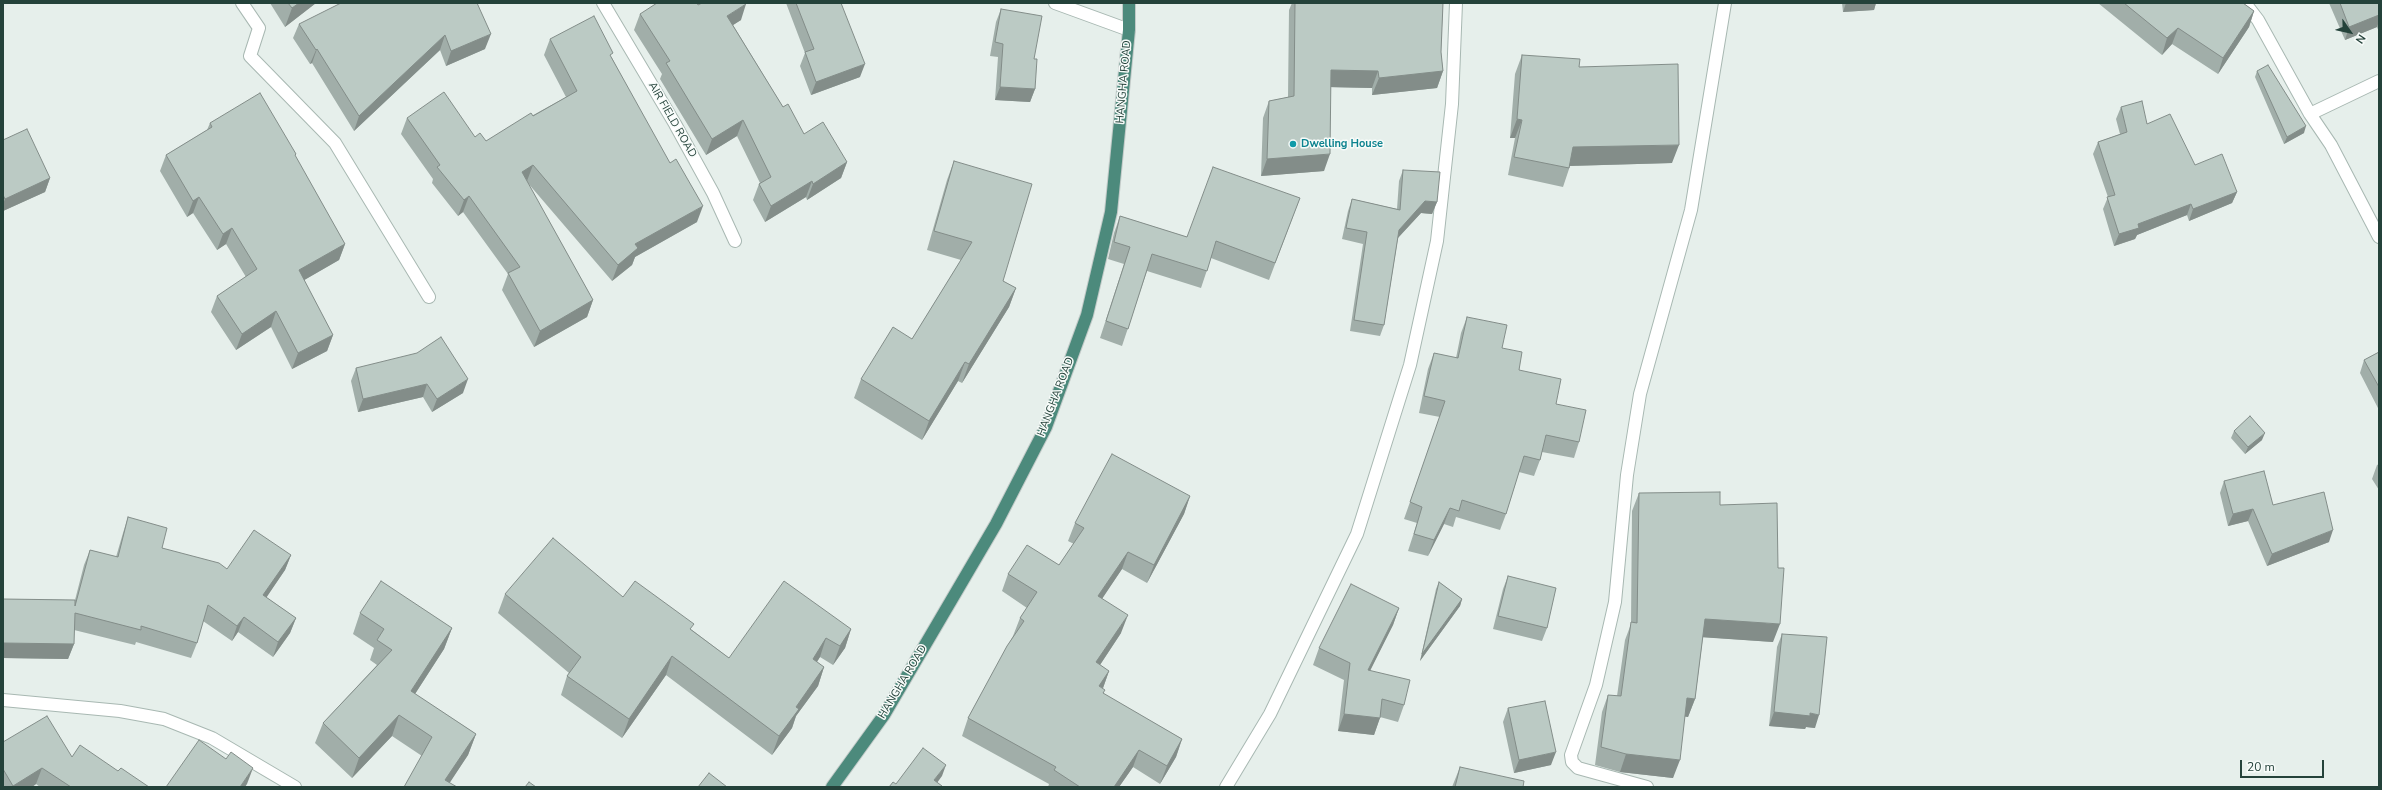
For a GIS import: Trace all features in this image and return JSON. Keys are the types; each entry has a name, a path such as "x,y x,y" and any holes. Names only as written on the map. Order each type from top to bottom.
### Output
{"highway":[{"name":"HANGHA ROAD","path":"832,787 884,715 996,524 1046,427 1087,316 1112,212 1129,30 1129,3"}],"street":[{"path":"242,3 259,28 250,56 334,143 429,297"},
{"name":"AIR FIELD ROAD","path":"603,3 675,124 713,194 735,241"},
{"path":"1055,3 1129,30"},
{"path":"1226,787 1270,714 1357,534 1410,365 1437,240 1452,104 1456,3"},
{"path":"1647,787 1578,768 1572,762 1571,755 1596,685 1615,602 1627,475 1640,394 1691,210 1725,3"},
{"path":"2245,3 2258,20 2310,114 2331,145 2379,237"},
{"path":"2310,114 2379,81"},
{"path":"3,700 120,711 164,719 212,738 296,787"}],"building":[{"path":"288,3 299,3 292,8"},
{"path":"341,3 477,3 491,34 451,51 445,35 359,116 317,49 316,50 299,24"},
{"path":"657,3 697,3 698,5 702,3 746,3 727,16 783,107 788,104 804,134 823,122 847,162 813,184 812,181 771,206 759,184 771,177 743,120 712,139 666,63 670,61 640,14"},
{"path":"796,3 841,3 865,64 816,82 805,52 814,49"},
{"path":"1295,3 1443,3 1441,52 1443,71 1379,78 1378,71 1331,70 1330,154 1267,159 1269,101 1294,96"},
{"path":"2124,3 2243,3 2254,11 2223,58 2178,28 2167,38"},
{"path":"2340,3 2379,3 2379,15 2349,27"},
{"path":"1001,9 1042,16 1034,59 1037,59 1035,89 1000,87 1003,44 995,42"},
{"path":"594,16 613,53 610,55 670,163 676,159 703,206 635,244 638,248 618,265 533,165 522,172 593,300 540,331 508,273 520,267 469,196 464,200 437,167 440,165 407,118 444,92 475,137 480,133 486,141 531,113 533,116 577,91 550,39"},
{"path":"1522,55 1580,59 1579,67 1678,64 1679,145 1573,147 1569,168 1514,157 1522,120 1517,119"},
{"path":"2268,65 2306,126 2287,137 2257,71"},
{"path":"260,93 296,154 295,155 345,244 299,270 333,335 298,353 276,311 242,334 217,296 257,269 232,228 223,234 199,197 193,201 166,155 212,127 210,123"},
{"path":"2142,101 2147,124 2170,114 2195,165 2222,154 2237,192 2193,209 2191,204 2138,224 2139,228 2119,234 2107,197 2115,195 2098,142 2127,132 2121,107"},
{"path":"27,129 50,178 5,199 3,195 3,140"},
{"path":"954,161 1032,184 1003,281 1016,288 969,364 965,362 929,421 861,379 893,327 912,339 972,242 934,231"},
{"path":"1213,167 1300,198 1275,263 1216,241 1207,271 1152,254 1128,329 1106,321 1130,247 1114,242 1120,216 1187,237"},
{"path":"1403,170 1440,172 1437,202 1425,201 1399,230 1384,325 1354,320 1367,232 1346,228 1352,199 1400,210"},
{"path":"1467,317 1507,325 1502,348 1522,352 1519,370 1561,379 1556,404 1586,410 1579,442 1546,435 1540,460 1524,456 1506,514 1462,500 1459,511 1450,508 1434,540 1414,534 1422,507 1410,502 1445,401 1424,396 1434,353 1458,358"},
{"path":"441,337 468,379 437,399 427,384 363,399 356,368 417,353"},
{"path":"2379,352 2379,387 2364,360"},
{"path":"2250,416 2265,433 2248,447 2234,431"},
{"path":"1112,454 1190,496 1154,565 1128,552 1098,596 1128,615 1096,662 1109,671 1099,686 1105,690 1103,693 1182,739 1167,766 1139,750 1114,787 1080,787 1054,770 1056,767 968,718 1007,646 1024,621 1020,618 1037,592 1008,574 1027,545 1059,565 1084,528 1075,523"},
{"path":"2264,471 2273,505 2324,492 2333,530 2272,554 2253,509 2233,514 2224,481"},
{"path":"1720,492 1720,505 1777,503 1778,568 1784,568 1780,624 1705,619 1695,699 1687,698 1680,760 1626,754 1601,747 1608,695 1621,696 1631,622 1637,623 1639,493"},
{"path":"128,517 167,528 162,548 219,563 227,569 254,530 291,555 263,595 296,618 278,642 244,617 237,626 208,605 197,643 141,626 141,630 75,613 74,644 3,643 3,599 75,600 75,606 90,550 118,557"},
{"path":"553,538 623,597 635,581 694,624 690,629 729,658 784,581 851,629 840,646 826,638 813,659 824,667 796,707 799,709 779,736 672,656 629,719 567,676 581,657 505,594"},
{"path":"1508,576 1556,588 1547,628 1498,616"},
{"path":"381,581 452,628 411,691 476,734 445,780 457,787 404,787 432,737 399,715 359,758 323,723 392,650 377,640 384,629 360,613"},
{"path":"1439,582 1462,599 1422,654"},
{"path":"1351,584 1399,608 1368,670 1410,680 1404,705 1382,699 1380,718 1344,714 1350,663 1319,648"},
{"path":"1782,634 1827,637 1819,715 1810,713 1810,716 1774,712"},
{"path":"1545,701 1556,752 1519,760 1508,708"},
{"path":"47,716 72,757 80,745 118,771 121,768 149,787 71,787 42,768 13,786 3,769 3,742"},
{"path":"199,740 226,759 231,752 253,768 240,787 166,787"},
{"path":"923,748 946,765 934,780 942,786 889,787 893,782 896,784"},
{"path":"1460,767 1524,781 1523,787 1455,787"},
{"path":"709,773 727,787 698,787"},
{"path":"529,782 536,787 525,787"}],"place":[{"name":"Dwelling House","path":"1293,144"}]}
